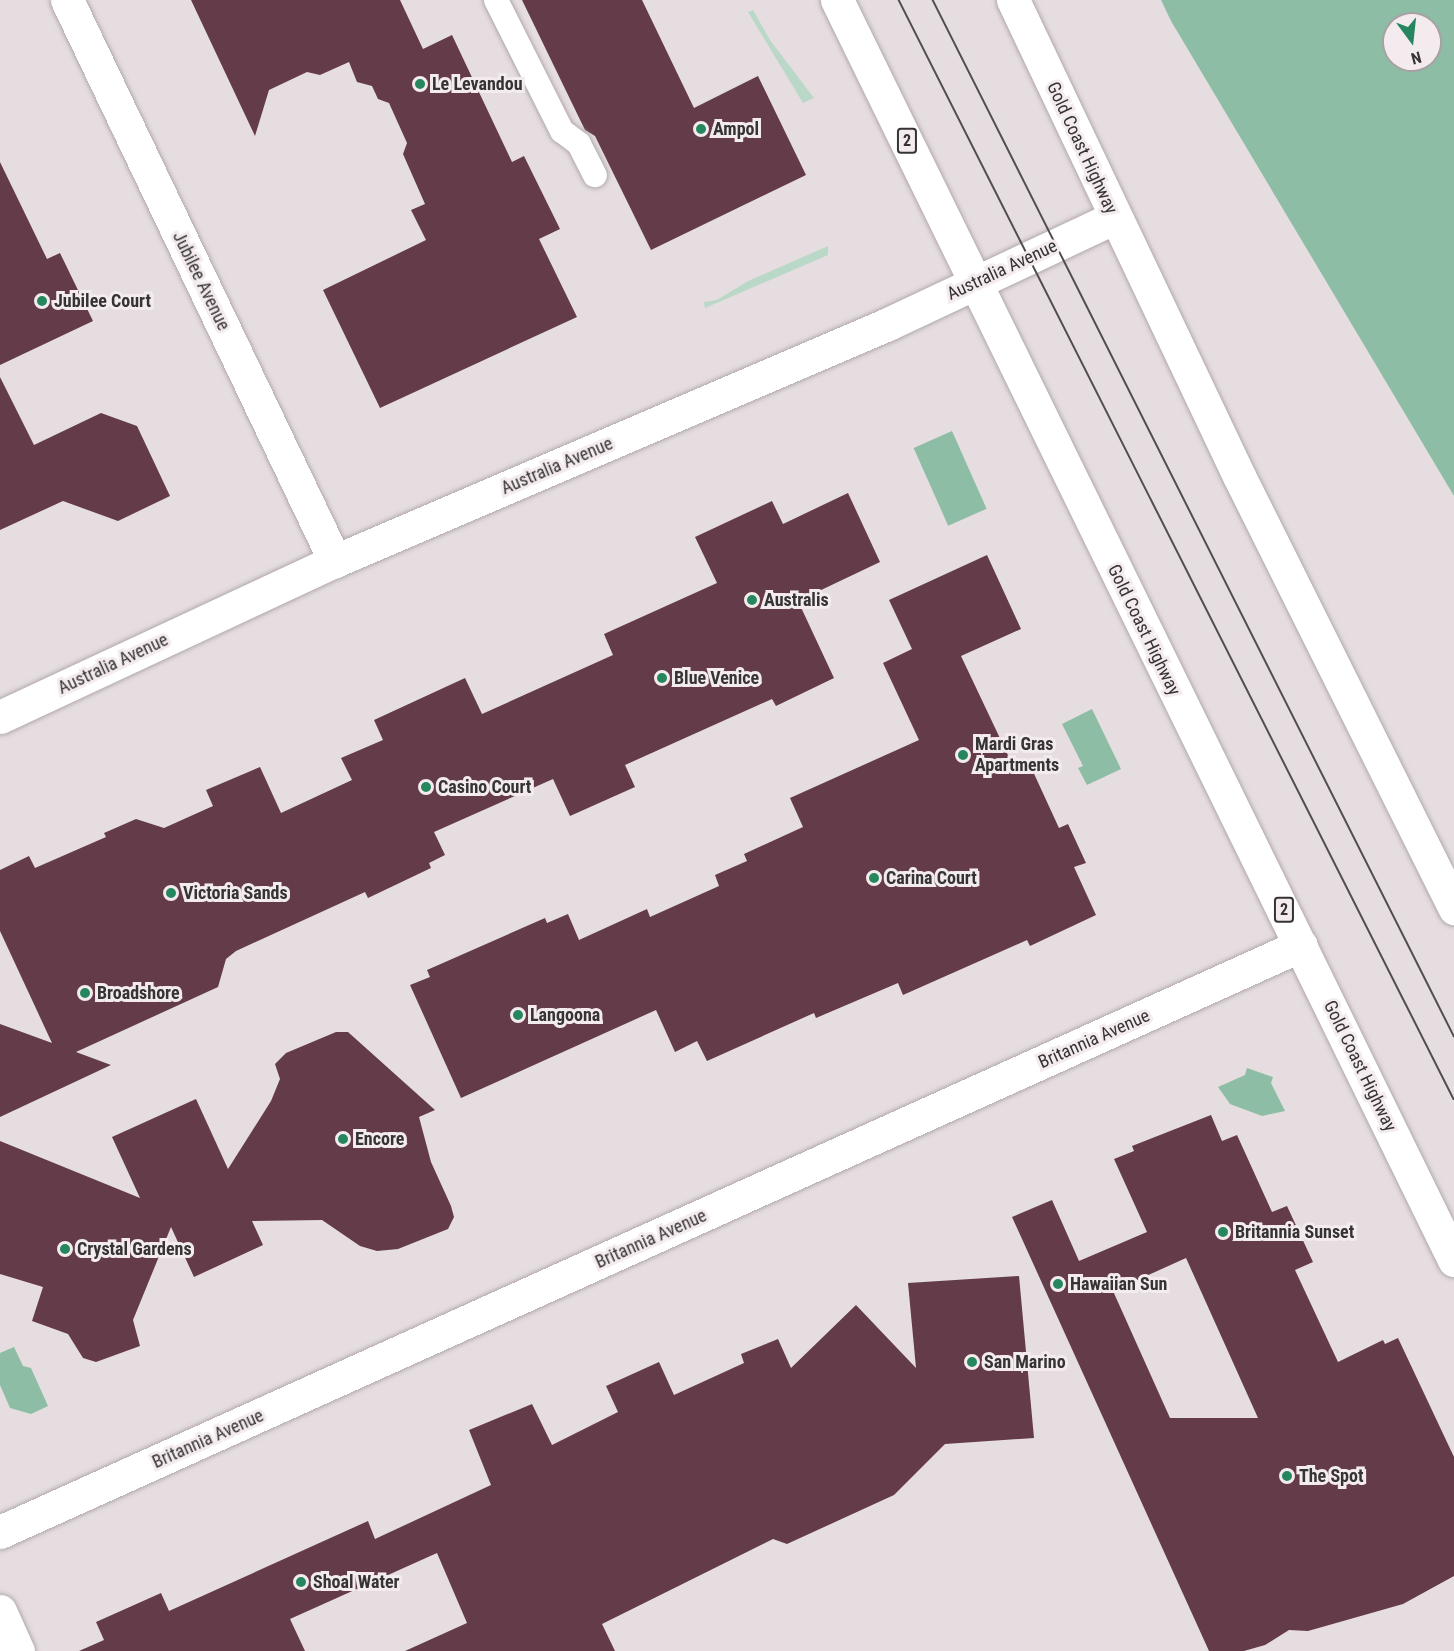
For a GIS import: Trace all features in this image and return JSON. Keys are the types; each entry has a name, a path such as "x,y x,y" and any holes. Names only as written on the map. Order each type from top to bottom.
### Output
{"main road":[{"name":"Jubilee Avenue","path":"67,0 334,561"},
{"name":"Gold Coast Highway","path":"837,0 974,284 1454,1260"},
{"name":"Gold Coast Highway","path":"1013,0 1115,217 1454,908"},
{"name":"Australia Avenue","path":"0,717 334,561 974,284 1115,217"},
{"name":"Britannia Avenue","path":"0,1532 1301,945"},
{"path":"0,1611 18,1651"}],"lane":[{"path":"496,0 562,131 579,144 595,175"}],"shaded area":[{"path":"1161,0 1454,0 1454,496 1171,21"},
{"path":"753,10 770,40 814,98 803,103 748,12"},
{"path":"828,246 828,255 705,308 704,302 717,300 748,281"},
{"path":"952,431 987,509 948,526 914,448"},
{"path":"1092,709 1121,769 1087,785 1078,768 1083,766 1062,724"},
{"path":"1247,1068 1273,1077 1271,1083 1285,1111 1262,1116 1230,1104 1218,1087 1245,1075"},
{"path":"14,1347 23,1366 31,1368 48,1406 31,1414 10,1408 0,1385 0,1353"}],"building":[{"path":"191,0 400,0 423,49 452,35 512,162 524,156 560,229 539,239 577,317 380,408 323,290 426,240 411,210 425,204 403,154 407,143 389,103 378,99 372,86 357,82 349,62 320,75 307,72 269,90 255,136"},
{"path":"522,0 642,0 694,108 758,76 806,175 651,250 595,136 585,130"},
{"name":"Jubilee Court","path":"0,162 47,259 60,253 93,321 0,365"},
{"path":"0,377 34,445 101,413 137,426 170,496 118,521 63,501 0,530"},
{"path":"848,493 880,562 798,601 834,678 776,706 772,699 625,765 635,787 570,816 553,779 434,832 445,855 429,863 431,868 368,898 365,892 236,951 226,959 218,987 76,1052 111,1065 0,1117 0,1024 52,1043 0,931 0,870 29,856 35,868 106,837 104,833 136,819 164,828 213,806 206,790 260,767 281,813 352,780 341,758 383,740 374,720 465,678 482,714 613,655 604,634 717,583 695,537 772,501 783,524"},
{"path":"987,555 1021,629 961,656 1016,772 1030,765 1059,828 1068,824 1086,863 1074,867 1096,915 1030,946 1027,940 903,995 898,983 816,1018 814,1013 707,1061 697,1041 675,1052 656,1010 461,1098 410,985 430,977 427,970 545,918 547,923 568,914 579,940 647,909 650,917 719,886 715,875 747,861 744,854 803,827 790,798 919,740 883,663 912,649 889,600"},
{"path":"336,1032 348,1032 435,1110 419,1117 431,1162 454,1217 448,1229 398,1249 377,1251 360,1246 322,1220 252,1221 263,1245 194,1277 171,1227 133,1320 140,1346 96,1362 83,1358 68,1334 32,1321 43,1287 0,1274 0,1141 140,1198 112,1137 196,1099 228,1169 271,1101 280,1079 275,1064 286,1053"},
{"path":"1211,1115 1222,1141 1237,1135 1272,1212 1287,1206 1313,1262 1295,1270 1338,1362 1383,1340 1385,1344 1398,1338 1454,1457 1454,1576 1403,1604 1308,1631 1289,1630 1265,1645 1244,1651 1209,1651 1012,1217 1052,1200 1079,1261 1147,1232 1114,1159 1134,1151 1132,1146","holes":["1186,1258 1258,1418 1170,1418 1113,1291"]},
{"path":"1019,1276 1034,1438 945,1444 894,1495 787,1544 773,1539 602,1624 615,1651 405,1651 467,1623 437,1553 290,1619 305,1651 79,1651 104,1640 96,1622 161,1593 169,1611 368,1521 375,1539 491,1485 469,1430 532,1404 552,1445 618,1412 606,1386 659,1362 674,1395 744,1363 741,1354 778,1339 791,1368 856,1305 916,1368 908,1283"}],"tram line":[{"path":"899,0 1454,1099"},
{"path":"933,0 1454,1036"}],"place":[{"name":"Le Levandou","path":"420,84"},
{"name":"Ampol","path":"701,129"},
{"name":"Jubilee Court","path":"42,301"},
{"name":"Australis","path":"752,600"},
{"name":"Blue Venice","path":"662,678"},
{"name":"Mardi Gras Apartments","path":"963,755"},
{"name":"Casino Court","path":"426,787"},
{"name":"Carina Court","path":"874,878"},
{"name":"Victoria Sands","path":"171,893"},
{"name":"Broadshore","path":"85,993"},
{"name":"Langoona","path":"518,1015"},
{"name":"Encore","path":"343,1139"},
{"name":"Britannia Sunset","path":"1223,1232"},
{"name":"Crystal Gardens","path":"65,1249"},
{"name":"Hawaiian Sun","path":"1058,1284"},
{"name":"San Marino","path":"972,1362"},
{"name":"The Spot","path":"1287,1476"},
{"name":"Shoal Water","path":"301,1582"}]}
